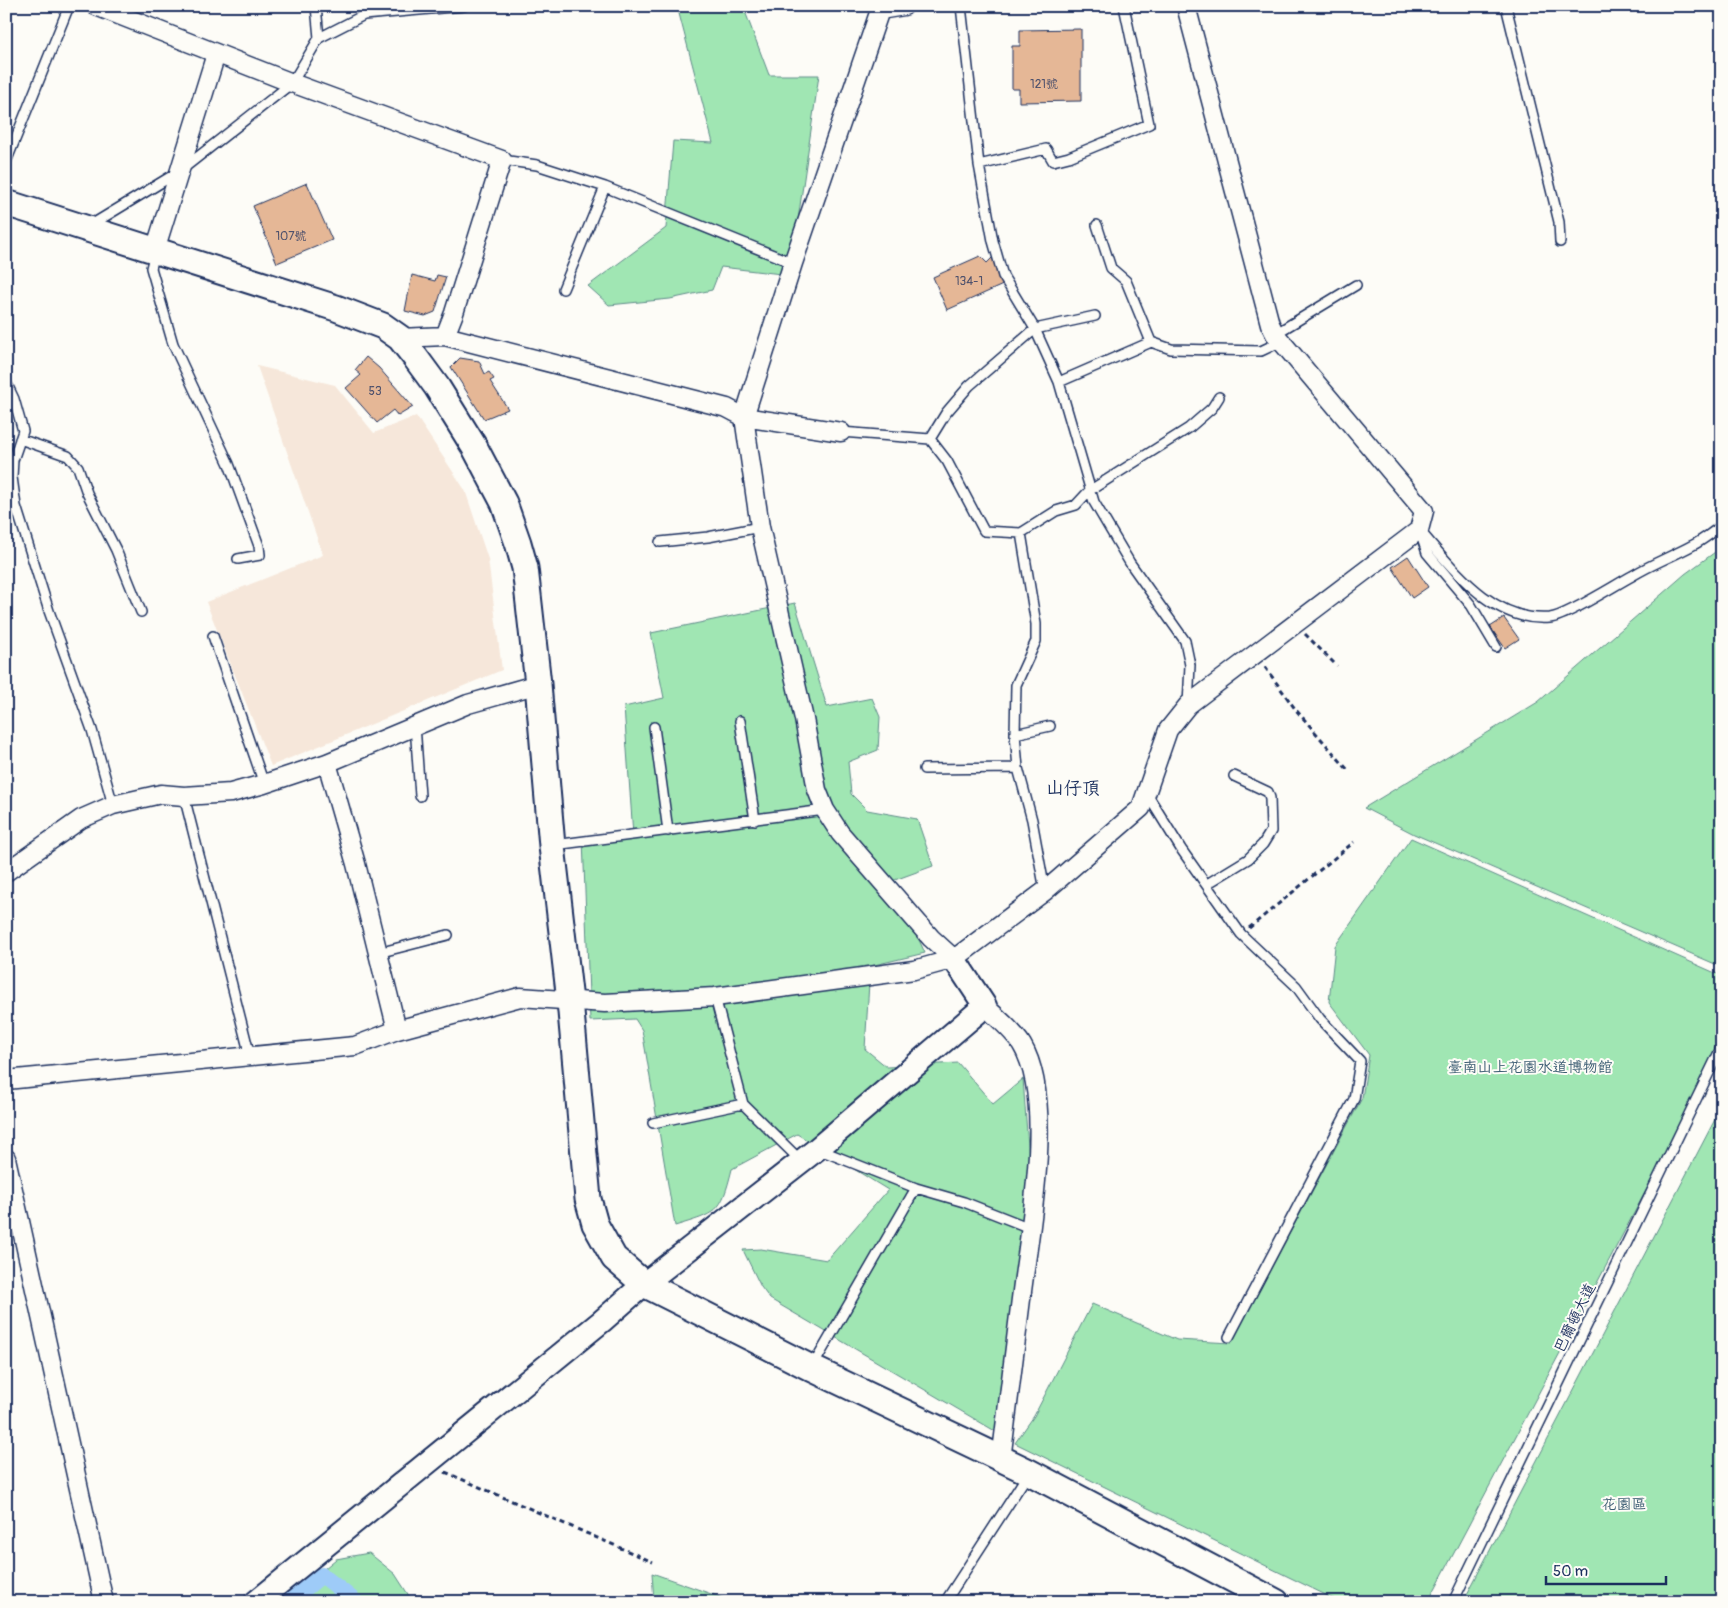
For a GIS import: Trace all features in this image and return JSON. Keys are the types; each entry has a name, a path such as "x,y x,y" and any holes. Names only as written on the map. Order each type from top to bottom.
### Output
{"main road":[{"path":"6,203 336,308 383,326 400,338 437,387 475,448 504,503 525,568 538,684 552,846 570,1001 584,1176 592,1215 600,1236 614,1258 644,1284 811,1368 1029,1472 1276,1602"}],"street":[{"path":"96,6 292,83 502,160 445,336"},
{"path":"904,6 879,8 793,263 744,417 760,526 804,719 817,790 825,810 840,833 931,938 954,960 985,1006 1022,1045 1033,1077 1039,1115 1038,1148 1001,1460"},
{"path":"6,1080 355,1046 397,1030 520,997 605,1003 715,997 914,970 954,960 1045,892 1141,808 1168,730 1188,705 1233,670 1257,655 1419,530 1424,511 1278,338 1270,324 1186,6"},
{"path":"155,250 216,54"},
{"path":"400,338 445,336 727,408 744,417 841,432"},
{"path":"6,872 81,819 113,805 160,794 184,796 231,793 264,784 327,763 415,724 468,704 538,684"},
{"path":"327,763 356,864 397,1030"},
{"path":"256,1602 602,1321 644,1284 809,1155 985,1006"},
{"path":"6,1158 104,1602"}],"lane":[{"path":"6,162 69,6"},
{"path":"316,6 319,38"},
{"path":"87,228 180,171 292,83 319,38 364,16 464,6"},
{"path":"961,6 979,165 993,241 1003,276 1035,329 1059,382 1089,491 1130,563 1184,641 1190,665 1188,705"},
{"path":"979,165 1046,149 1053,161 1069,157 1149,124 1124,6"},
{"path":"1506,6 1559,222 1560,242"},
{"path":"502,160 537,165 605,187 793,263"},
{"path":"563,289 605,187"},
{"path":"1097,225 1110,268 1126,281 1151,342"},
{"path":"155,250 151,268 173,344 229,464 259,546 260,554 238,558"},
{"path":"1059,382 1151,342 1172,349 1261,351 1356,285"},
{"path":"930,439 946,413 969,386 1035,329 1096,316"},
{"path":"6,382 23,431 14,460 12,478 16,506 50,611 92,730 113,805"},
{"path":"841,432 930,439 947,462 984,531 1021,533 1056,511 1076,505 1089,491 1189,428 1212,408 1219,397"},
{"path":"20,438 68,456 78,466 88,493 116,550 141,612"},
{"path":"660,542 708,538 760,526"},
{"path":"1419,530 1466,582 1489,602 1522,615 1551,618 1580,605 1646,567 1694,545 1722,526"},
{"path":"1419,530 1427,554 1471,605 1496,647"},
{"path":"1021,533 1036,624 1036,641 1016,685 1015,734 1018,768 1032,820 1045,892"},
{"path":"213,636 264,784"},
{"path":"740,721 755,820"},
{"path":"415,724 420,796"},
{"path":"1015,734 1050,726"},
{"path":"654,727 668,831"},
{"path":"924,769 1018,768"},
{"path":"1208,884 1248,859 1263,844 1271,831 1268,792 1234,776"},
{"path":"1147,794 1181,848 1208,884 1241,934 1296,986 1320,1019 1360,1061 1354,1099 1229,1337"},
{"path":"184,796 250,1056"},
{"path":"552,846 825,810"},
{"path":"378,953 448,936"},
{"path":"715,997 743,1104 809,1155 964,1202 1030,1228"},
{"name":"巴爾頓大道","path":"1453,1602 1722,1046"},
{"path":"652,1123 743,1104"},
{"path":"811,1368 916,1188"},
{"path":"945,1602 1029,1472"}],"path":[{"path":"1296,625 1337,666"},
{"path":"1257,655 1296,710 1348,770"},
{"path":"1241,934 1354,842"},
{"path":"426,1464 653,1562"}],"shaded area":[{"path":"257,366 335,385 374,433 416,416 465,490 488,559 502,670 271,766 206,602 323,555"}],"green space":[{"path":"677,6 743,6 769,75 819,75 790,275 721,267 712,290 670,299 609,305 588,286 666,228 673,141 713,143"},
{"path":"1722,547 1722,967 1414,834 1364,808 1538,702 1685,574"},
{"path":"795,603 827,707 872,698 880,717 878,750 848,762 851,794 867,810 917,819 933,866 892,881 925,953 870,966 865,1049 887,1067 958,1063 993,1104 1023,1079 1029,1160 1005,1408 995,1431 770,1299 761,1287 743,1250 761,1249 827,1260 888,1190 797,1134 732,1169 724,1195 715,1210 700,1218 675,1226 642,1030 635,1019 590,1021 583,839 633,835 624,707 664,698 651,633"},
{"name":"臺南山上花園水道博物館","path":"1411,838 1722,976 1722,1047 1428,1602 1340,1602 1015,1443 1034,1416 1092,1304 1177,1340 1231,1343 1362,1098 1369,1055 1329,1002 1335,946"},
{"name":"花園區","path":"1722,1106 1722,1602 1463,1602"},
{"path":"369,1553 395,1574 413,1602 284,1602 336,1559"},
{"path":"652,1573 734,1602 654,1602"}],"building":[{"path":"1081,29 1081,101 1019,102 1019,89 1012,89 1012,46 1020,46 1020,30"},
{"path":"307,183 332,240 277,263 253,206"},
{"path":"980,256 987,263 993,257 1005,284 947,310 933,277"},
{"path":"412,275 435,281 437,275 446,277 435,312 425,316 405,311"},
{"path":"366,357 379,368 413,407 398,416 393,410 377,423 346,388 361,375 355,370"},
{"path":"460,358 479,361 485,374 489,372 494,379 490,381 508,409 484,419 451,367"},
{"path":"1408,556 1428,587 1412,598 1392,567"},
{"path":"1504,618 1519,639 1505,648 1490,627"}],"waterway":[{"path":"289,1602 322,1575 356,1602"}],"district":[{"name":"山仔頂","path":"1073,788"}]}
